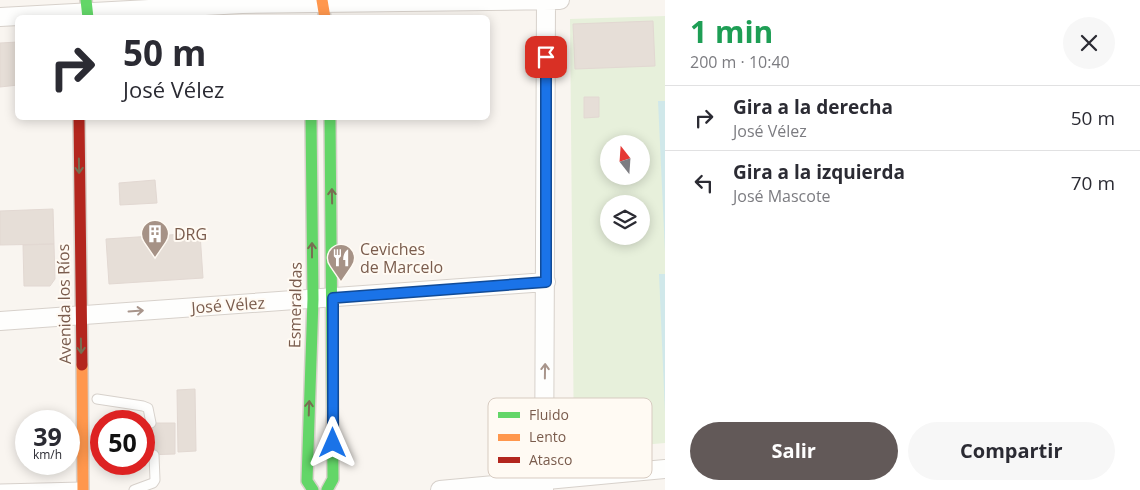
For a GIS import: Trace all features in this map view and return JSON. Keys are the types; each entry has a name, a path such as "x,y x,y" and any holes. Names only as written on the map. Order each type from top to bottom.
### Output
{"main road":[{"name":"Avenida los Ríos","path":"79,120 92,314 82,489"},
{"name":"Esmeraldas","path":"311,120 313,299 307,481 314,490"},
{"path":"327,490 333,479 330,120"}],"street":[{"path":"545,398 546,0"},
{"path":"34,15 242,4 321,10 560,0"},
{"path":"0,17 15,16"},
{"name":"José Vélez","path":"0,321 546,282"},
{"path":"652,471 665,469"},
{"path":"440,490 544,486 601,478"}],"lane":[{"path":"96,399 143,406 148,410"},
{"path":"155,475 158,490"},
{"path":"134,490 153,484 155,480"},
{"path":"0,489 82,489"}],"green space":[{"path":"665,16 665,443 652,444 652,398 574,398 570,19"}],"water":[{"path":"658,101 665,101 665,252"},
{"path":"659,274 665,274 665,413"}],"building":[{"path":"653,21 655,66 575,69 573,24"},
{"path":"15,42 15,85 0,87 0,43"},
{"path":"584,97 599,97 599,117 584,118"},
{"path":"155,180 157,203 120,205 119,183"},
{"path":"53,209 54,244 0,245 0,211"},
{"name":"DRG","path":"200,233 203,278 109,284 106,239"},
{"path":"54,244 55,279 50,286 24,286 23,245"},
{"path":"195,389 196,451 178,452 177,390"},
{"path":"155,423 175,423 175,454 155,455"}],"traffic: fast":[{"path":"86,0 88,15"},
{"path":"311,120 313,299 307,481 313,490"},
{"path":"327,490 333,479 330,120"}],"traffic: slow":[{"path":"322,0 324,15"},
{"path":"82,365 83,490"}],"traffic: jam":[{"path":"79,120 82,365"}],"place":[{"name":"DRG","path":"155,258"},
{"name":"Ceviches de Marcelo","path":"341,282"}],"route":[{"path":"333,443 333,298 546,282 546,57"}]}
